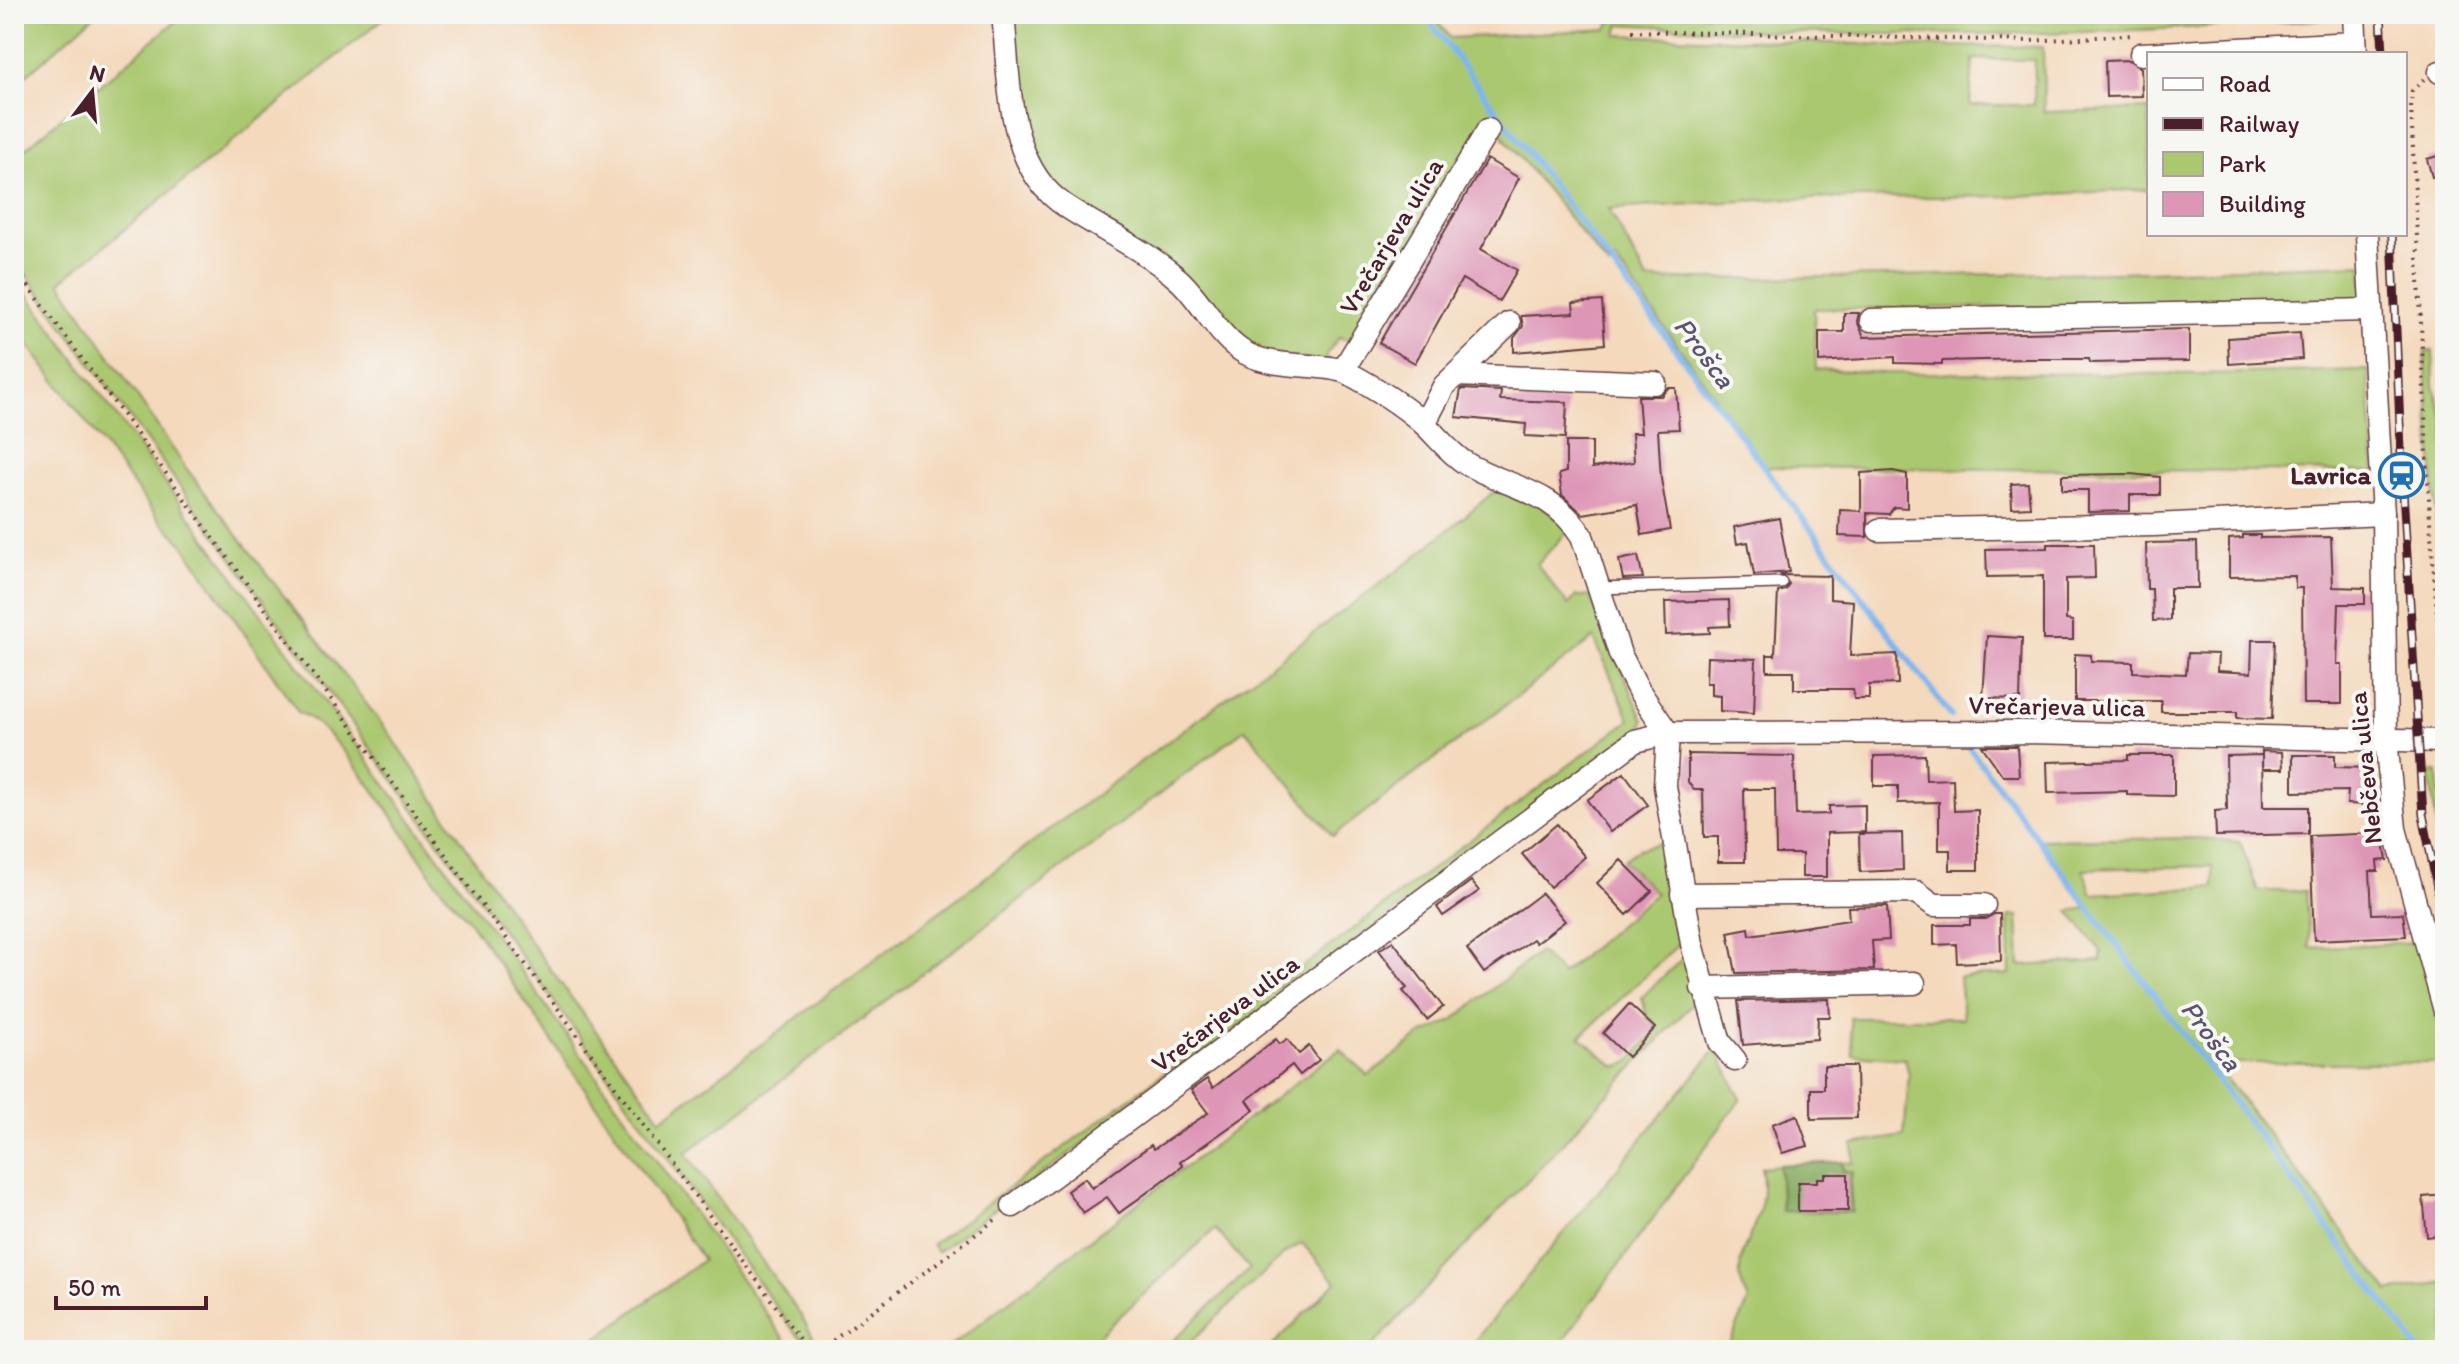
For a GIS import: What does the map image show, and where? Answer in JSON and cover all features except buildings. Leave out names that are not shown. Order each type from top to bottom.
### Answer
[{"type":"street","points":[[1003,14],[1016,126],[1022,151],[1045,190],[1177,278],[1198,298],[1224,335],[1246,354],[1294,367],[1343,370],[1384,393],[1466,463],[1523,486],[1564,514],[1582,536],[1596,588],[1620,654],[1639,691],[1668,733],[1665,786],[1682,894],[1702,988],[1720,1042],[1735,1060]]},
{"type":"street","points":[[2139,44],[2356,48],[2354,14]]},
{"type":"street","name":"Vrečarjeva ulica","points":[[1343,370],[1488,130]]},
{"type":"street","name":"Nebčeva ulica","points":[[2367,236],[2383,514],[2386,739],[2395,829],[2445,1011]]},
{"type":"street","points":[[1871,320],[2371,310]]},
{"type":"street","points":[[1424,424],[1438,395],[1509,323]]},
{"type":"street","points":[[1456,375],[1655,383]]},
{"type":"street","points":[[1879,530],[2154,525],[2383,514]]},
{"type":"street","name":"Vrečarjeva ulica","points":[[1013,1206],[1635,741],[1668,733],[2027,732],[2445,741]]},
{"type":"street","points":[[1682,894],[1916,892],[1934,905],[1984,905]]},
{"type":"street","points":[[1702,988],[1914,983]]},
{"type":"lane","points":[[1596,588],[1781,583]]},
{"type":"path","points":[[1632,31],[2139,44]]},
{"type":"path","points":[[2443,72],[2418,84],[2411,105],[2430,521],[2445,719]]},
{"type":"path","points":[[14,266],[808,1350]]},
{"type":"path","points":[[820,1350],[1013,1206]]},
{"type":"green space","points":[[14,14],[96,14],[14,86]]},
{"type":"green space","points":[[184,14],[389,14],[60,282],[183,464],[394,740],[534,947],[661,1119],[1413,559],[1501,486],[1532,498],[1570,529],[1537,564],[1568,605],[1577,596],[1590,596],[1644,721],[1639,730],[937,1252],[932,1244],[1108,1115],[1630,720],[1594,638],[1333,836],[1245,729],[686,1153],[801,1316],[817,1344],[810,1345],[795,1333],[14,258],[14,158]]},
{"type":"green space","points":[[1009,14],[1432,14],[1450,38],[1607,29],[1613,14],[2344,14],[2341,18],[2161,29],[1980,34],[1800,32],[1620,24],[1617,35],[1913,46],[2043,47],[2044,112],[2147,109],[2147,189],[2016,196],[1778,199],[1609,209],[1647,280],[2117,272],[2362,264],[2364,304],[1814,309],[1816,369],[1885,373],[2203,374],[2368,370],[2375,472],[1766,467],[1616,261],[1609,267],[1489,119],[1454,169],[1354,342],[1339,337],[1325,356],[1333,363],[1259,354],[1066,202],[1029,155]],"holes":[[[1973,59],[2035,60],[2034,105],[1970,105]]]},
{"type":"green space","points":[[14,276],[486,922],[792,1350],[581,1350],[703,1260],[468,919],[436,882],[370,785],[331,737],[299,713],[181,541],[162,523],[14,326]]},
{"type":"green space","points":[[2433,351],[2434,386],[2445,422],[2445,647],[2425,352]]},
{"type":"green space","points":[[2438,772],[2439,795],[2445,796],[2445,880],[2429,773]]},
{"type":"green space","points":[[2199,838],[2240,842],[2258,891],[2305,891],[2310,948],[2417,942],[2445,1036],[2445,1063],[2214,1063],[2389,1292],[2445,1282],[2445,1350],[2324,1350],[2317,1345],[2313,1350],[1727,1350],[1749,1300],[1740,1279],[1740,1263],[1762,1200],[1761,1167],[1779,1165],[1782,1211],[1850,1195],[1842,1162],[1853,1163],[1853,1144],[1904,1136],[1909,1075],[1905,1059],[1853,1055],[1850,1018],[1963,1018],[1959,977],[2010,974],[2009,916],[2018,916],[2020,966],[2101,961],[2101,951],[2069,911],[2088,908],[2036,840]],"holes":[[[2212,866],[2214,887],[2092,894],[2083,869]]]},
{"type":"green space","points":[[1665,842],[1681,942],[1580,1037],[1616,1067],[1630,1062],[1658,1028],[1647,1017],[1642,997],[1685,956],[1697,999],[1369,1350],[1268,1350],[1336,1282],[1302,1243],[1283,1255],[1182,1350],[1163,1350],[1250,1269],[1215,1229],[1083,1350],[945,1350],[1340,1049],[1368,1076],[1421,1035],[1452,1021],[1539,952],[1562,974],[1656,893],[1623,860],[1639,849]]},
{"type":"green space","points":[[1716,1049],[1741,1099],[1556,1350],[1467,1350]]},
{"type":"green space","points":[[1842,1162],[1843,1171],[1853,1172],[1850,1183],[1852,1212],[1782,1211],[1779,1165]]},
{"type":"waterway","name":"Prošca","points":[[1424,14],[1951,716]]},
{"type":"waterway","name":"Prošca","points":[[1969,747],[2419,1350]]},
{"type":"railway","points":[[2381,14],[2383,52]]},
{"type":"railway","points":[[2392,236],[2402,475],[2423,815],[2445,928]]},
{"type":"place","name":"Lavrica","points":[[2402,475]]}]
